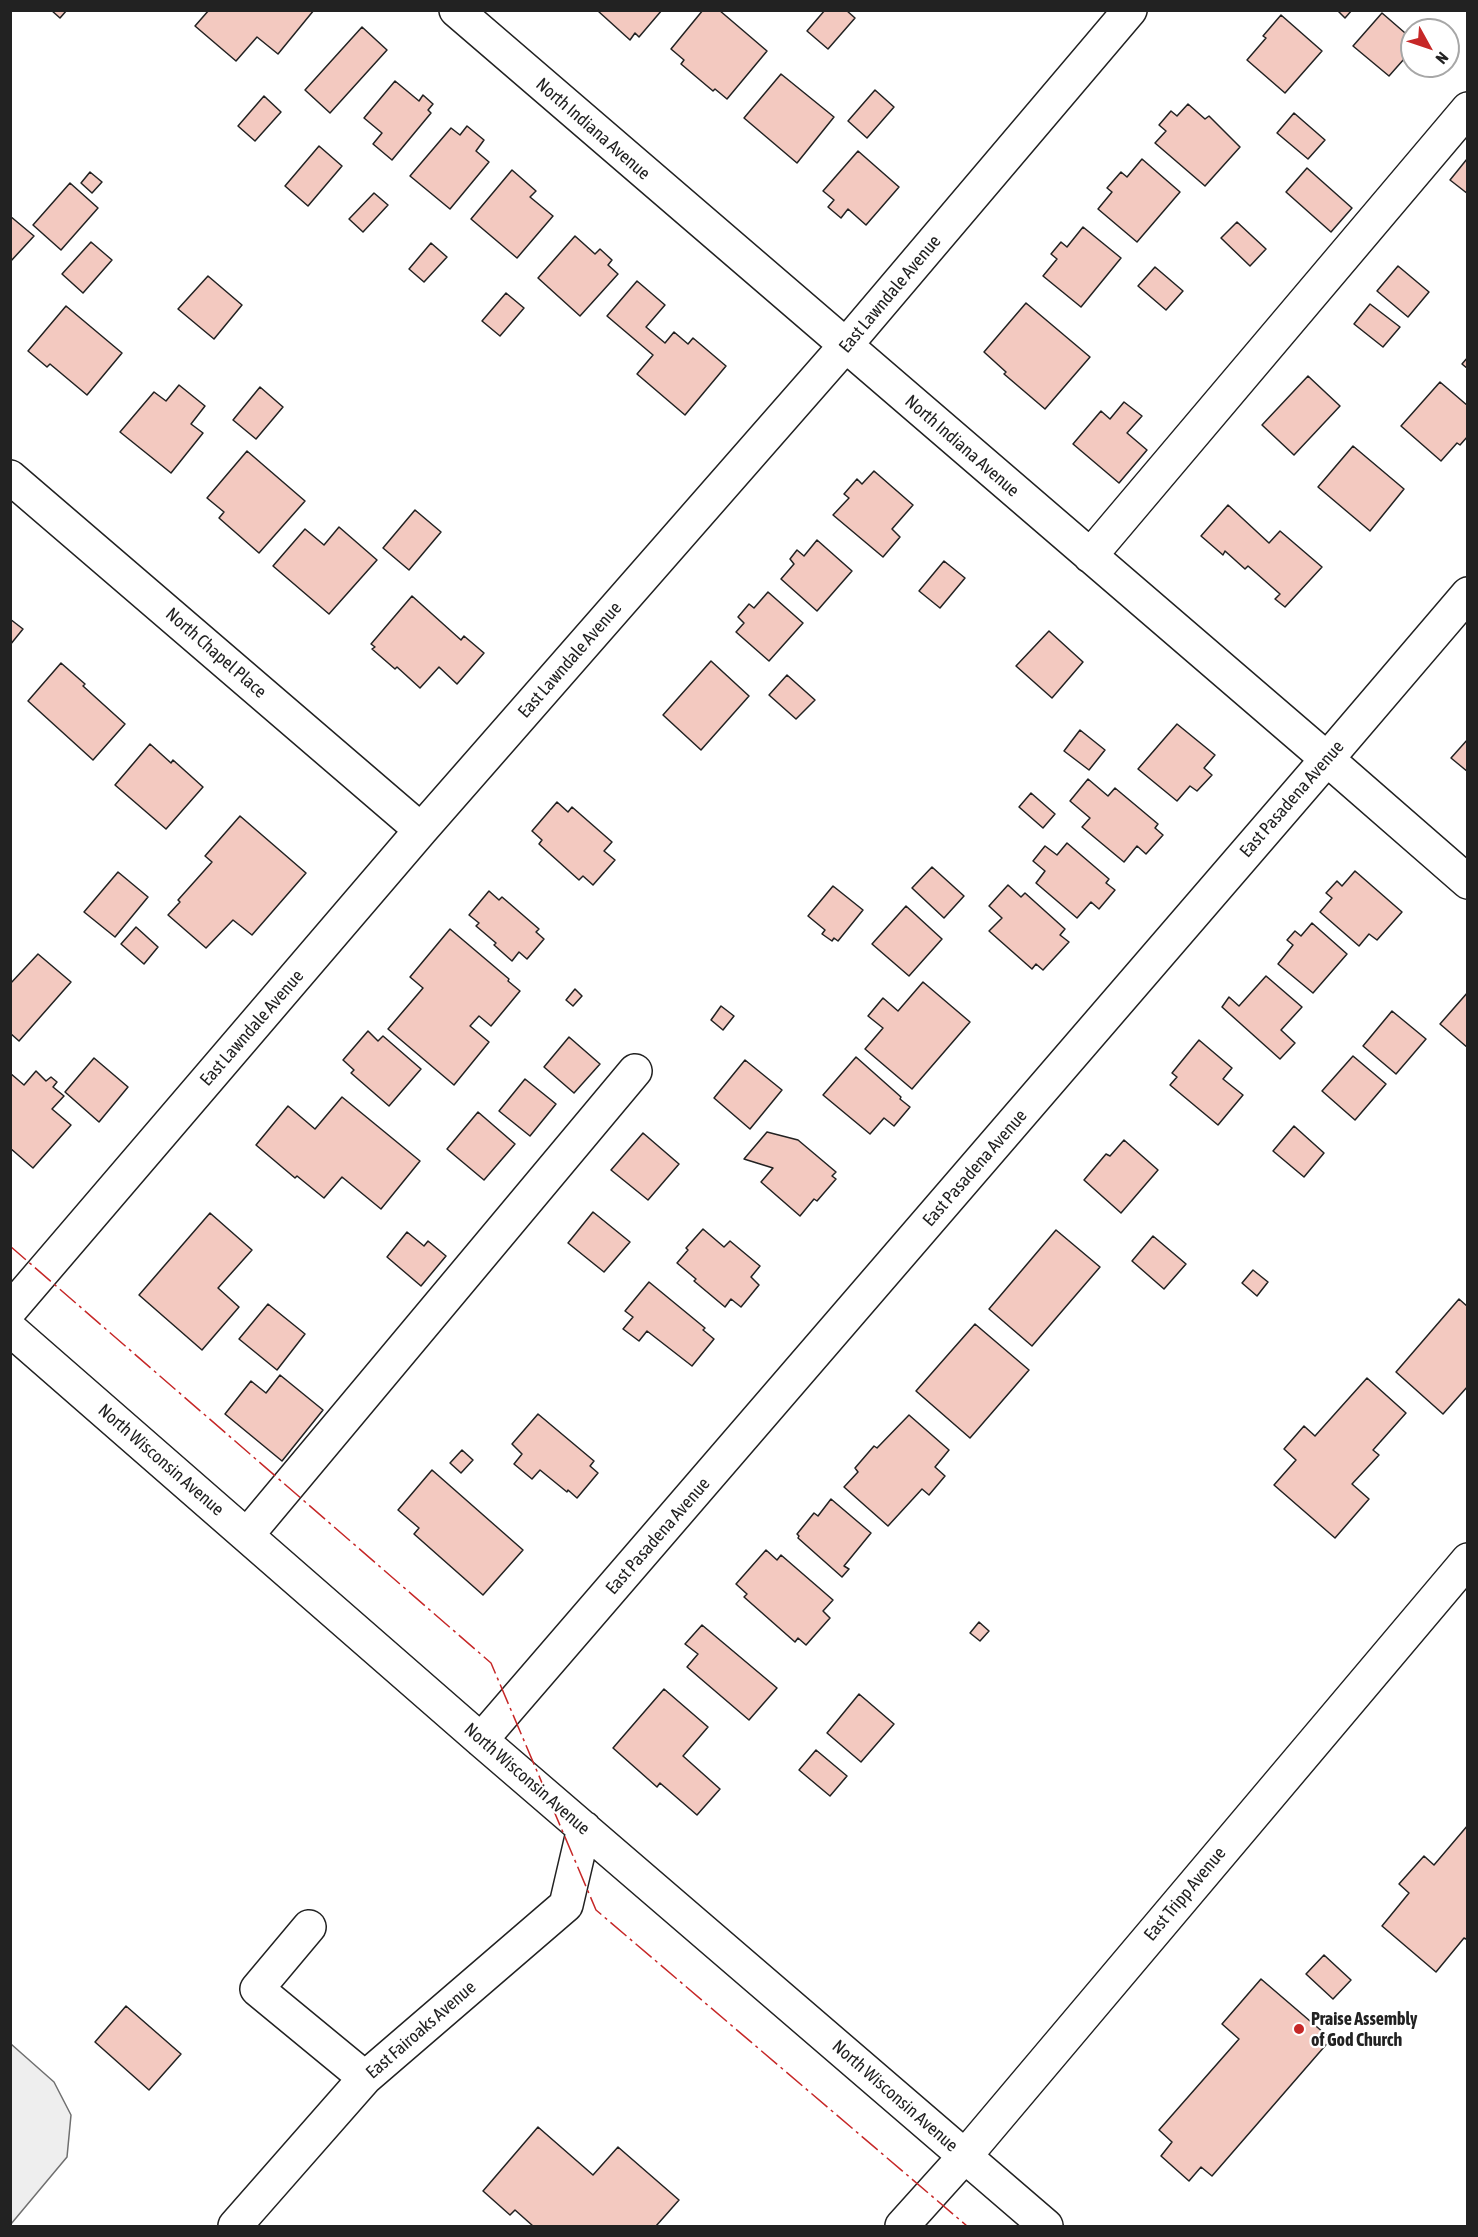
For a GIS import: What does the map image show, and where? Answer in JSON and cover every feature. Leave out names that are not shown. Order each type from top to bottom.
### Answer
[{"type":"street","name":"North Indiana Avenue","points":[[456,10],[1328,759],[1467,882]]},
{"type":"street","name":"East Lawndale Avenue","points":[[10,1310],[421,830],[845,346],[1130,10]]},
{"type":"street","points":[[1090,556],[1467,109]]},
{"type":"street","name":"North Chapel Place","points":[[10,477],[421,830]]},
{"type":"street","name":"East Pasadena Avenue","points":[[481,1740],[1328,759],[1467,594]]},
{"type":"street","points":[[246,1535],[635,1071]]},
{"type":"street","name":"North Wisconsin Avenue","points":[[10,1329],[481,1740],[1046,2226]]},
{"type":"street","name":"East Tripp Avenue","points":[[902,2226],[964,2156],[1467,1560]]},
{"type":"street","name":"East Fairoaks Avenue","points":[[236,2226],[365,2078],[566,1905],[584,1828]]},
{"type":"street","points":[[309,1927],[257,1989],[365,2078]]},
{"type":"shaded area","points":[[11,2044],[54,2082],[71,2115],[67,2157],[11,2224]]},
{"type":"building","points":[[51,10],[67,10],[60,18]]},
{"type":"building","points":[[209,10],[314,10],[278,54],[257,37],[236,61],[195,26]]},
{"type":"building","points":[[662,10],[639,37],[635,33],[630,40],[598,11]]},
{"type":"building","points":[[703,10],[719,10],[767,51],[727,99],[715,89],[713,91],[681,64],[684,60],[671,49]]},
{"type":"building","points":[[825,10],[846,10],[855,18],[828,49],[807,31]]},
{"type":"building","points":[[1337,10],[1352,10],[1345,18]]},
{"type":"building","points":[[1382,13],[1400,29],[1400,64],[1389,76],[1353,46]]},
{"type":"building","points":[[1281,15],[1322,51],[1285,93],[1247,60],[1266,38],[1263,36]]},
{"type":"building","points":[[362,27],[387,50],[330,113],[305,90]]},
{"type":"building","points":[[781,74],[834,117],[797,163],[744,118]]},
{"type":"building","points":[[395,81],[419,101],[423,95],[433,104],[428,110],[431,113],[392,160],[373,144],[382,133],[364,118]]},
{"type":"building","points":[[875,90],[894,107],[867,138],[848,121]]},
{"type":"building","points":[[264,96],[281,112],[255,141],[238,126]]},
{"type":"building","points":[[1188,104],[1205,119],[1209,116],[1240,147],[1205,186],[1155,143],[1166,131],[1159,125],[1171,111],[1177,116]]},
{"type":"building","points":[[1294,113],[1325,140],[1308,159],[1277,133]]},
{"type":"building","points":[[467,126],[484,140],[476,151],[489,162],[450,209],[410,176],[451,128],[460,135]]},
{"type":"building","points":[[319,146],[342,166],[308,206],[285,186]]},
{"type":"building","points":[[858,151],[899,187],[866,225],[848,209],[841,218],[828,207],[834,200],[823,191]]},
{"type":"building","points":[[1142,159],[1180,192],[1137,242],[1098,209],[1112,192],[1107,188],[1121,172],[1127,177]]},
{"type":"building","points":[[1468,159],[1468,194],[1450,180]]},
{"type":"building","points":[[1307,168],[1352,208],[1331,232],[1286,192]]},
{"type":"building","points":[[512,170],[536,191],[530,197],[553,216],[517,258],[471,219]]},
{"type":"building","points":[[90,172],[102,182],[92,193],[81,183]]},
{"type":"building","points":[[70,183],[98,208],[61,250],[33,225]]},
{"type":"building","points":[[374,193],[388,205],[363,232],[349,219]]},
{"type":"building","points":[[10,216],[34,236],[10,262]]},
{"type":"building","points":[[1237,222],[1266,249],[1250,266],[1221,238]]},
{"type":"building","points":[[1083,227],[1121,258],[1081,307],[1043,276],[1057,259],[1051,254],[1061,242],[1067,247]]},
{"type":"building","points":[[575,236],[595,254],[600,249],[612,260],[608,265],[618,274],[580,316],[538,278]]},
{"type":"building","points":[[91,242],[112,260],[83,293],[62,274]]},
{"type":"building","points":[[431,243],[447,257],[424,282],[409,269]]},
{"type":"building","points":[[1398,266],[1429,292],[1408,317],[1377,291]]},
{"type":"building","points":[[1155,267],[1183,291],[1166,310],[1138,286]]},
{"type":"building","points":[[208,276],[242,305],[214,339],[178,309]]},
{"type":"building","points":[[637,281],[665,305],[646,327],[665,343],[674,332],[688,344],[693,338],[726,366],[685,415],[637,374],[653,355],[607,316]]},
{"type":"building","points":[[506,293],[524,308],[500,336],[482,321]]},
{"type":"building","points":[[1026,303],[1090,357],[1045,409],[1004,374],[1006,372],[984,352]]},
{"type":"building","points":[[1370,304],[1400,327],[1383,347],[1354,324]]},
{"type":"building","points":[[66,306],[122,353],[87,395],[50,364],[47,367],[28,351]]},
{"type":"building","points":[[1468,357],[1468,369],[1462,364]]},
{"type":"building","points":[[1308,376],[1340,406],[1294,455],[1262,425]]},
{"type":"building","points":[[1440,382],[1468,406],[1468,436],[1460,445],[1457,443],[1441,461],[1401,426]]},
{"type":"building","points":[[179,385],[205,406],[191,424],[203,433],[171,473],[120,432],[154,392],[166,401]]},
{"type":"building","points":[[260,387],[283,407],[256,439],[233,420]]},
{"type":"building","points":[[1124,402],[1142,416],[1127,433],[1147,450],[1119,483],[1073,444],[1101,411],[1110,419]]},
{"type":"building","points":[[1353,446],[1404,489],[1370,531],[1318,487]]},
{"type":"building","points":[[247,451],[305,501],[259,553],[219,518],[224,512],[207,498]]},
{"type":"building","points":[[874,471],[913,505],[892,529],[900,537],[883,557],[833,515],[849,498],[844,494],[857,479],[862,484]]},
{"type":"building","points":[[1228,505],[1269,543],[1280,531],[1322,567],[1285,607],[1275,599],[1280,594],[1248,566],[1245,569],[1225,551],[1223,555],[1201,536]]},
{"type":"building","points":[[415,510],[441,532],[409,570],[383,548]]},
{"type":"building","points":[[339,527],[377,560],[329,614],[273,566],[305,529],[324,545]]},
{"type":"building","points":[[817,540],[852,571],[817,611],[781,579],[794,564],[790,559],[797,550],[804,556]]},
{"type":"building","points":[[944,561],[965,578],[940,608],[919,591]]},
{"type":"building","points":[[768,592],[803,623],[769,661],[736,632],[744,623],[738,617],[749,604],[754,608]]},
{"type":"building","points":[[412,596],[461,640],[464,636],[484,653],[457,684],[439,667],[420,688],[372,649],[375,647],[371,644]]},
{"type":"building","points":[[10,619],[23,629],[10,645]]},
{"type":"building","points":[[1049,631],[1083,662],[1052,698],[1016,666]]},
{"type":"building","points":[[711,661],[749,696],[701,750],[663,715]]},
{"type":"building","points":[[61,663],[125,724],[93,760],[28,701]]},
{"type":"building","points":[[787,675],[815,700],[796,719],[769,695]]},
{"type":"building","points":[[1177,724],[1215,755],[1204,768],[1212,775],[1197,791],[1190,786],[1177,801],[1138,769]]},
{"type":"building","points":[[1080,730],[1105,750],[1089,770],[1064,751]]},
{"type":"building","points":[[1468,739],[1468,772],[1451,758]]},
{"type":"building","points":[[150,744],[171,763],[173,760],[203,787],[166,829],[115,785]]},
{"type":"building","points":[[1088,779],[1108,796],[1115,788],[1158,824],[1155,828],[1163,835],[1146,854],[1137,846],[1124,862],[1082,827],[1090,818],[1070,801]]},
{"type":"building","points":[[1031,793],[1055,814],[1043,828],[1019,807]]},
{"type":"building","points":[[557,802],[568,812],[572,807],[612,842],[604,851],[615,860],[593,885],[583,876],[579,880],[539,844],[542,840],[532,831]]},
{"type":"building","points":[[240,816],[306,873],[252,935],[233,920],[206,948],[168,915],[180,902],[178,900],[212,862],[205,856]]},
{"type":"building","points":[[1067,843],[1109,879],[1106,883],[1115,890],[1099,909],[1091,902],[1077,918],[1036,883],[1045,871],[1033,861],[1045,846],[1057,855]]},
{"type":"building","points":[[932,867],[964,896],[944,918],[912,888]]},
{"type":"building","points":[[1355,871],[1402,912],[1377,940],[1369,934],[1359,946],[1320,912],[1332,898],[1326,893],[1337,881],[1342,886]]},
{"type":"building","points":[[118,872],[148,897],[115,937],[84,912]]},
{"type":"building","points":[[1008,885],[1021,897],[1025,893],[1065,929],[1060,935],[1069,942],[1043,970],[1036,964],[1032,969],[989,931],[1002,918],[989,906]]},
{"type":"building","points":[[833,886],[863,910],[838,941],[834,938],[832,941],[822,934],[825,930],[808,916]]},
{"type":"building","points":[[489,891],[499,900],[502,897],[539,929],[536,932],[544,939],[527,959],[519,952],[512,961],[476,926],[479,923],[469,915]]},
{"type":"building","points":[[906,906],[942,939],[909,976],[872,944]]},
{"type":"building","points":[[1312,923],[1347,954],[1313,993],[1278,964],[1293,945],[1287,940],[1295,931],[1301,936]]},
{"type":"building","points":[[136,927],[158,947],[144,964],[121,944]]},
{"type":"building","points":[[450,929],[520,991],[491,1026],[479,1016],[470,1026],[489,1042],[454,1085],[388,1029],[423,988],[410,977]]},
{"type":"building","points":[[38,954],[71,982],[19,1041],[10,1033],[10,984]]},
{"type":"building","points":[[1266,976],[1302,1007],[1281,1030],[1295,1043],[1280,1059],[1222,1007],[1229,997],[1239,1006]]},
{"type":"building","points":[[923,982],[970,1022],[912,1089],[865,1049],[883,1028],[868,1016],[883,998],[898,1011]]},
{"type":"building","points":[[575,989],[582,996],[573,1006],[566,1000]]},
{"type":"building","points":[[1468,992],[1468,1048],[1440,1024]]},
{"type":"building","points":[[721,1006],[734,1016],[723,1030],[711,1020]]},
{"type":"building","points":[[1392,1011],[1426,1039],[1396,1074],[1363,1046]]},
{"type":"building","points":[[368,1031],[378,1041],[383,1036],[421,1069],[389,1106],[351,1073],[354,1070],[343,1060]]},
{"type":"building","points":[[569,1037],[600,1064],[574,1093],[544,1067]]},
{"type":"building","points":[[1199,1040],[1232,1068],[1223,1079],[1243,1095],[1218,1125],[1170,1085],[1177,1077],[1172,1073]]},
{"type":"building","points":[[1353,1056],[1386,1084],[1355,1120],[1322,1091]]},
{"type":"building","points":[[856,1057],[910,1107],[894,1126],[884,1118],[870,1134],[823,1095]]},
{"type":"building","points":[[94,1058],[128,1087],[99,1122],[65,1092]]},
{"type":"building","points":[[745,1060],[782,1090],[750,1129],[714,1098]]},
{"type":"building","points":[[36,1071],[46,1081],[51,1077],[57,1082],[53,1087],[64,1096],[52,1109],[71,1125],[33,1168],[10,1148],[10,1073],[24,1085]]},
{"type":"building","points":[[525,1079],[556,1104],[530,1136],[499,1111]]},
{"type":"building","points":[[342,1097],[420,1161],[381,1209],[342,1177],[324,1198],[297,1176],[295,1178],[256,1145],[288,1106],[315,1129]]},
{"type":"building","points":[[478,1112],[515,1144],[484,1180],[447,1149]]},
{"type":"building","points":[[1294,1126],[1324,1153],[1304,1177],[1273,1151]]},
{"type":"building","points":[[767,1132],[798,1140],[836,1172],[832,1176],[836,1179],[817,1201],[814,1199],[800,1216],[761,1182],[773,1168],[744,1159]]},
{"type":"building","points":[[643,1133],[679,1164],[648,1200],[611,1170]]},
{"type":"building","points":[[1124,1140],[1158,1170],[1121,1213],[1084,1180],[1106,1154],[1110,1156]]},
{"type":"building","points":[[593,1212],[630,1242],[604,1272],[568,1243]]},
{"type":"building","points":[[210,1213],[252,1250],[218,1288],[239,1307],[202,1350],[139,1295]]},
{"type":"building","points":[[703,1229],[724,1247],[730,1241],[760,1266],[751,1277],[759,1285],[741,1307],[731,1299],[725,1307],[677,1263],[688,1250],[686,1248]]},
{"type":"building","points":[[1056,1230],[1100,1267],[1032,1346],[989,1309]]},
{"type":"building","points":[[407,1232],[424,1246],[428,1241],[446,1256],[421,1286],[387,1257]]},
{"type":"building","points":[[1153,1236],[1186,1264],[1164,1289],[1132,1261]]},
{"type":"building","points":[[1253,1270],[1268,1282],[1257,1296],[1242,1283]]},
{"type":"building","points":[[649,1282],[705,1328],[703,1330],[714,1339],[692,1366],[647,1331],[639,1341],[623,1329],[633,1317],[625,1311]]},
{"type":"building","points":[[1459,1299],[1468,1307],[1468,1386],[1443,1414],[1396,1372]]},
{"type":"building","points":[[268,1304],[305,1334],[277,1370],[239,1339]]},
{"type":"building","points":[[975,1324],[1029,1370],[970,1438],[916,1391]]},
{"type":"building","points":[[280,1375],[323,1410],[282,1461],[225,1414],[251,1381],[266,1393]]},
{"type":"building","points":[[1367,1378],[1406,1413],[1373,1450],[1379,1455],[1352,1484],[1369,1499],[1335,1538],[1274,1485],[1296,1460],[1284,1449],[1304,1426],[1315,1436]]},
{"type":"building","points":[[538,1414],[594,1461],[590,1466],[598,1473],[577,1498],[540,1470],[532,1479],[514,1464],[522,1454],[512,1444]]},
{"type":"building","points":[[909,1415],[949,1450],[935,1467],[945,1476],[929,1495],[922,1489],[888,1526],[844,1487],[858,1472],[855,1468],[874,1446],[877,1448]]},
{"type":"building","points":[[462,1450],[473,1460],[461,1473],[450,1463]]},
{"type":"building","points":[[432,1470],[523,1550],[483,1595],[414,1534],[419,1528],[398,1510]]},
{"type":"building","points":[[831,1499],[871,1533],[844,1566],[849,1569],[842,1577],[798,1538],[797,1534],[814,1513],[818,1516]]},
{"type":"building","points":[[766,1550],[777,1560],[781,1555],[833,1600],[823,1611],[830,1618],[806,1645],[798,1638],[795,1642],[744,1597],[747,1594],[736,1584]]},
{"type":"building","points":[[979,1622],[989,1631],[980,1641],[970,1633]]},
{"type":"building","points":[[702,1625],[777,1688],[749,1720],[687,1667],[698,1654],[685,1644]]},
{"type":"building","points":[[664,1689],[708,1727],[683,1756],[720,1789],[697,1815],[660,1783],[657,1787],[613,1748]]},
{"type":"building","points":[[859,1694],[894,1724],[861,1762],[827,1733]]},
{"type":"building","points":[[816,1750],[847,1776],[830,1796],[799,1770]]},
{"type":"building","points":[[1468,1825],[1468,1940],[1464,1938],[1436,1972],[1382,1926],[1409,1893],[1399,1884],[1424,1856],[1434,1865]]},
{"type":"building","points":[[1324,1955],[1351,1980],[1333,1999],[1306,1974]]},
{"type":"building","points":[[1261,1979],[1331,2039],[1212,2176],[1201,2167],[1189,2181],[1161,2156],[1172,2142],[1159,2130],[1239,2039],[1222,2024]]},
{"type":"building","points":[[126,2006],[181,2054],[149,2090],[95,2042]]},
{"type":"building","points":[[538,2127],[593,2175],[618,2147],[679,2200],[656,2226],[533,2226],[515,2210],[510,2215],[483,2191]]},
{"type":"power","points":[[10,1246],[491,1663],[596,1910],[967,2226]]},
{"type":"place","name":"Praise Assembly of God Church","points":[[1299,2029]]}]
